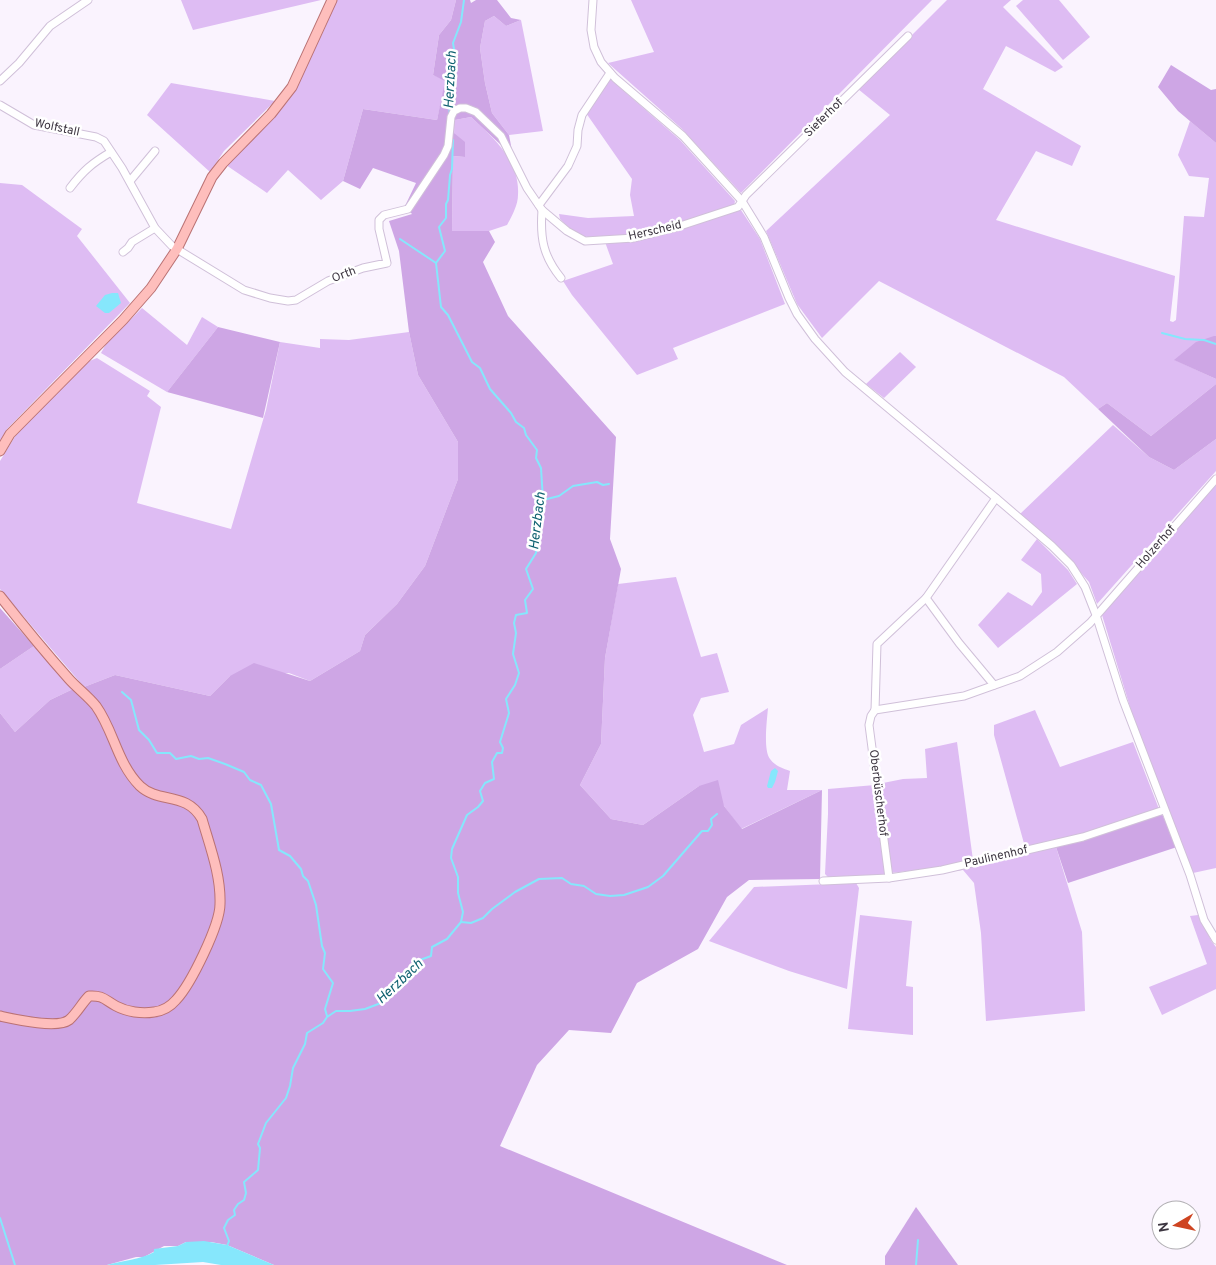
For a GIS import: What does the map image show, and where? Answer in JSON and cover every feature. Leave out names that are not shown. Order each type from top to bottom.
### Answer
[{"type":"main road","points":[[0,451],[10,434],[136,307],[165,269],[177,249],[212,177],[223,163],[271,114],[292,87],[332,0]]},
{"type":"main road","points":[[0,596],[43,649],[102,714],[124,765],[141,787],[152,794],[183,802],[197,811],[202,819],[217,870],[220,907],[214,930],[185,990],[166,1009],[153,1012],[127,1010],[99,995],[89,996],[69,1020],[64,1023],[37,1022],[0,1016]]},
{"type":"street","points":[[0,81],[50,26],[88,0]]},
{"type":"street","points":[[594,0],[591,21],[592,38],[598,57],[610,73],[683,136],[742,202],[764,237],[779,276],[797,314],[815,339],[845,372],[996,498],[1071,565],[1085,587],[1096,615],[1123,700],[1190,875],[1204,920],[1216,940]]},
{"type":"street","name":"Sieferhof","points":[[742,202],[753,188],[908,36]]},
{"type":"street","points":[[562,278],[548,260],[540,228],[540,208],[568,166],[577,146],[578,130],[582,115],[610,73]]},
{"type":"street","name":"Wolfstall","points":[[0,106],[34,125],[96,137],[104,141],[130,181],[155,228],[177,249]]},
{"type":"street","name":"Herscheid","points":[[444,155],[448,146],[454,111],[466,108],[476,112],[501,136],[527,188],[540,208],[567,231],[585,241],[634,238],[674,228],[738,207],[742,202]]},
{"type":"street","points":[[130,181],[155,151]]},
{"type":"street","points":[[70,188],[92,163],[111,152]]},
{"type":"street","name":"Orth","points":[[177,249],[244,290],[270,298],[288,301],[296,300],[328,281],[363,268],[387,263],[379,229],[379,220],[384,215],[408,209],[444,155]]},
{"type":"street","points":[[123,252],[132,242],[155,228]]},
{"type":"street","name":"Holzerhof","points":[[1096,615],[1216,479]]},
{"type":"street","name":"Oberbüscherhof","points":[[889,878],[869,725],[875,710],[876,644],[926,598],[996,498]]},
{"type":"street","points":[[926,598],[994,686]]},
{"type":"street","points":[[875,710],[964,696],[1020,676],[1057,652],[1090,623],[1096,615]]},
{"type":"street","name":"Paulinenhof","points":[[822,881],[889,878],[942,870],[1083,837],[1164,810]]},
{"type":"shaded area","points":[[181,0],[321,0],[193,30]]},
{"type":"shaded area","points":[[335,0],[456,0],[451,20],[439,35],[433,75],[446,80],[437,120],[363,109],[343,181],[321,200],[288,170],[267,193],[226,165],[288,101],[325,28]]},
{"type":"shaded area","points":[[456,0],[470,0],[471,3],[476,0],[497,0],[511,18],[521,20],[506,26],[494,16],[485,21],[480,48],[492,113],[509,135],[516,172],[501,145],[471,117],[455,120],[454,133],[465,142],[465,157],[453,156],[452,231],[489,231],[495,242],[483,262],[508,316],[616,437],[610,539],[621,569],[605,658],[601,744],[580,785],[611,819],[643,825],[699,786],[718,780],[724,806],[742,829],[822,790],[820,879],[749,880],[727,897],[698,949],[637,983],[611,1033],[569,1030],[537,1065],[500,1146],[787,1265],[274,1265],[227,1245],[211,1242],[186,1242],[178,1246],[164,1246],[144,1257],[136,1257],[107,1265],[0,1265],[0,713],[15,732],[50,700],[73,689],[84,687],[115,675],[210,696],[230,676],[254,663],[310,681],[360,651],[365,635],[397,604],[425,566],[458,479],[458,442],[418,375],[409,332],[399,251],[389,221],[412,214],[405,206],[416,183],[373,168],[360,189],[343,181],[363,109],[437,120],[445,81],[433,75],[439,35],[451,20]]},
{"type":"shaded area","points":[[631,0],[932,0],[741,193],[681,128],[608,63],[654,52]]},
{"type":"shaded area","points":[[947,0],[1011,0],[1003,7],[1063,67],[1055,72],[1006,46],[983,89],[1081,146],[1072,166],[1036,151],[996,220],[1175,276],[1170,321],[1173,322],[1176,320],[1184,216],[1204,217],[1209,178],[1189,176],[1178,155],[1190,121],[1216,143],[1216,336],[1175,360],[1216,379],[1216,384],[1151,436],[1107,403],[1098,409],[1064,377],[879,281],[822,338],[797,304],[766,231],[890,115],[858,89]]},
{"type":"shaded area","points":[[1023,0],[1059,0],[1090,37],[1063,60],[1016,6]]},
{"type":"shaded area","points":[[494,16],[506,26],[521,20],[543,131],[509,135],[492,113],[480,48],[485,21]]},
{"type":"shaded area","points":[[1171,65],[1211,90],[1216,89],[1216,143],[1178,111],[1158,87]]},
{"type":"shaded area","points":[[610,79],[680,140],[735,201],[734,206],[636,235],[588,237],[577,235],[560,219],[559,214],[588,218],[634,216],[630,195],[632,179],[586,113]]},
{"type":"shaded area","points":[[171,83],[275,101],[224,151],[210,172],[147,115]]},
{"type":"shaded area","points":[[471,117],[497,142],[510,161],[515,171],[518,199],[507,225],[489,231],[452,231],[453,156],[465,157],[454,133],[455,120]]},
{"type":"shaded area","points":[[0,183],[22,185],[82,229],[77,236],[130,303],[7,429],[0,441]]},
{"type":"shaded area","points":[[741,210],[760,239],[785,304],[673,348],[678,359],[637,375],[572,295],[563,281],[613,264],[605,242],[636,241]]},
{"type":"shaded area","points":[[142,308],[187,345],[202,317],[218,327],[167,392],[101,353],[106,344]]},
{"type":"shaded area","points":[[218,327],[280,342],[263,418],[167,392]]},
{"type":"shaded area","points":[[409,332],[418,375],[458,442],[458,479],[425,566],[397,604],[365,635],[360,651],[310,681],[289,673],[230,676],[210,696],[115,675],[84,687],[0,589],[0,461],[16,435],[87,362],[97,358],[150,391],[147,396],[161,407],[137,503],[231,529],[266,410],[280,342],[320,348],[320,339],[349,340]]},
{"type":"shaded area","points":[[1216,336],[1216,379],[1174,360],[1196,342]]},
{"type":"shaded area","points":[[900,352],[916,367],[884,398],[866,384]]},
{"type":"shaded area","points":[[1216,384],[1216,439],[1174,470],[1149,457],[1098,409],[1107,403],[1151,436]]},
{"type":"shaded area","points":[[1113,425],[1149,457],[1174,470],[1216,439],[1216,471],[1097,604],[1089,582],[1074,565],[1020,514]]},
{"type":"shaded area","points":[[1216,483],[1216,868],[1193,873],[1137,730],[1102,615]]},
{"type":"shaded area","points":[[1037,539],[1068,570],[1077,584],[998,648],[978,625],[1008,592],[1032,606],[1042,592],[1041,574],[1021,560]]},
{"type":"shaded area","points":[[676,577],[701,657],[717,653],[729,692],[701,698],[693,715],[704,752],[734,744],[741,725],[768,708],[766,735],[768,755],[774,763],[790,771],[787,790],[822,790],[741,829],[724,806],[699,786],[643,825],[611,819],[580,785],[601,744],[605,658],[618,584]]},
{"type":"shaded area","points":[[0,608],[34,646],[0,669]]},
{"type":"shaded area","points":[[34,646],[73,689],[50,700],[15,732],[0,713],[0,669]]},
{"type":"shaded area","points":[[1035,710],[1060,767],[1133,742],[1159,809],[1081,835],[1025,847],[994,735],[994,725]]},
{"type":"shaded area","points":[[957,742],[973,860],[935,868],[891,873],[878,784],[903,779],[927,778],[925,749]]},
{"type":"shaded area","points":[[875,785],[888,877],[830,879],[825,874],[828,789]]},
{"type":"shaded area","points":[[1162,814],[1177,847],[1068,883],[1056,847]]},
{"type":"shaded area","points":[[1056,847],[1082,932],[1085,1011],[986,1021],[981,933],[974,883],[963,870],[926,875]]},
{"type":"shaded area","points":[[856,883],[859,888],[847,989],[789,971],[709,941],[754,887]]},
{"type":"shaded area","points":[[860,915],[912,921],[906,986],[913,987],[913,1035],[848,1029]]},
{"type":"shaded area","points":[[1198,915],[1216,947],[1216,989],[1162,1015],[1149,987],[1207,964],[1190,916]]},
{"type":"shaded area","points":[[916,1207],[958,1265],[885,1265],[885,1256]]},
{"type":"water","points":[[118,293],[121,303],[109,313],[105,313],[96,306],[105,295]]},
{"type":"water","points":[[775,768],[778,771],[775,782],[772,788],[768,788],[771,771]]},
{"type":"water","points":[[204,1241],[227,1245],[274,1265],[221,1265],[203,1262],[107,1265],[144,1256],[154,1252],[154,1249],[178,1246],[186,1242]]},
{"type":"waterway","name":"Herzbach","points":[[449,115],[454,75],[453,59],[455,55],[453,43],[461,22],[464,0]]},
{"type":"waterway","name":"Herzbach","points":[[227,1246],[229,1241],[224,1228],[228,1220],[235,1215],[234,1210],[238,1204],[244,1200],[246,1193],[244,1182],[258,1170],[260,1148],[258,1144],[266,1123],[286,1098],[293,1068],[305,1044],[307,1033],[323,1023],[327,1017],[336,1011],[365,1009],[381,1003],[395,991],[399,983],[420,967],[420,960],[431,956],[432,947],[447,939],[461,922],[463,912],[458,893],[458,877],[451,858],[452,849],[467,815],[483,801],[480,791],[485,783],[494,779],[492,762],[497,753],[502,753],[503,748],[500,742],[509,713],[506,699],[515,685],[519,673],[513,654],[516,633],[514,623],[516,615],[527,613],[525,600],[533,589],[526,569],[536,553],[543,500],[541,468],[536,458],[537,450],[526,435],[524,428],[516,422],[511,413],[490,389],[480,368],[472,362],[448,315],[441,307],[436,263],[445,251],[439,227],[446,218],[446,204],[452,169],[453,140]]},
{"type":"waterway","points":[[400,239],[436,263]]},
{"type":"waterway","points":[[1162,333],[1185,339],[1204,340],[1216,344]]},
{"type":"waterway","points":[[543,500],[559,496],[573,486],[597,482],[603,485],[609,484]]},
{"type":"waterway","points":[[122,692],[131,700],[139,730],[149,740],[157,753],[170,753],[176,759],[191,756],[199,759],[208,758],[244,772],[250,780],[261,785],[271,804],[279,850],[290,856],[301,869],[303,876],[308,881],[316,905],[322,946],[325,953],[323,969],[333,983],[325,1009],[327,1016]]},
{"type":"waterway","points":[[461,922],[471,923],[483,918],[515,892],[539,879],[562,878],[571,884],[584,886],[596,894],[610,896],[624,895],[648,887],[663,876],[702,831],[708,831],[712,825],[711,819],[717,814]]},
{"type":"waterway","points":[[0,1218],[15,1265]]},
{"type":"waterway","points":[[916,1265],[918,1240]]}]
